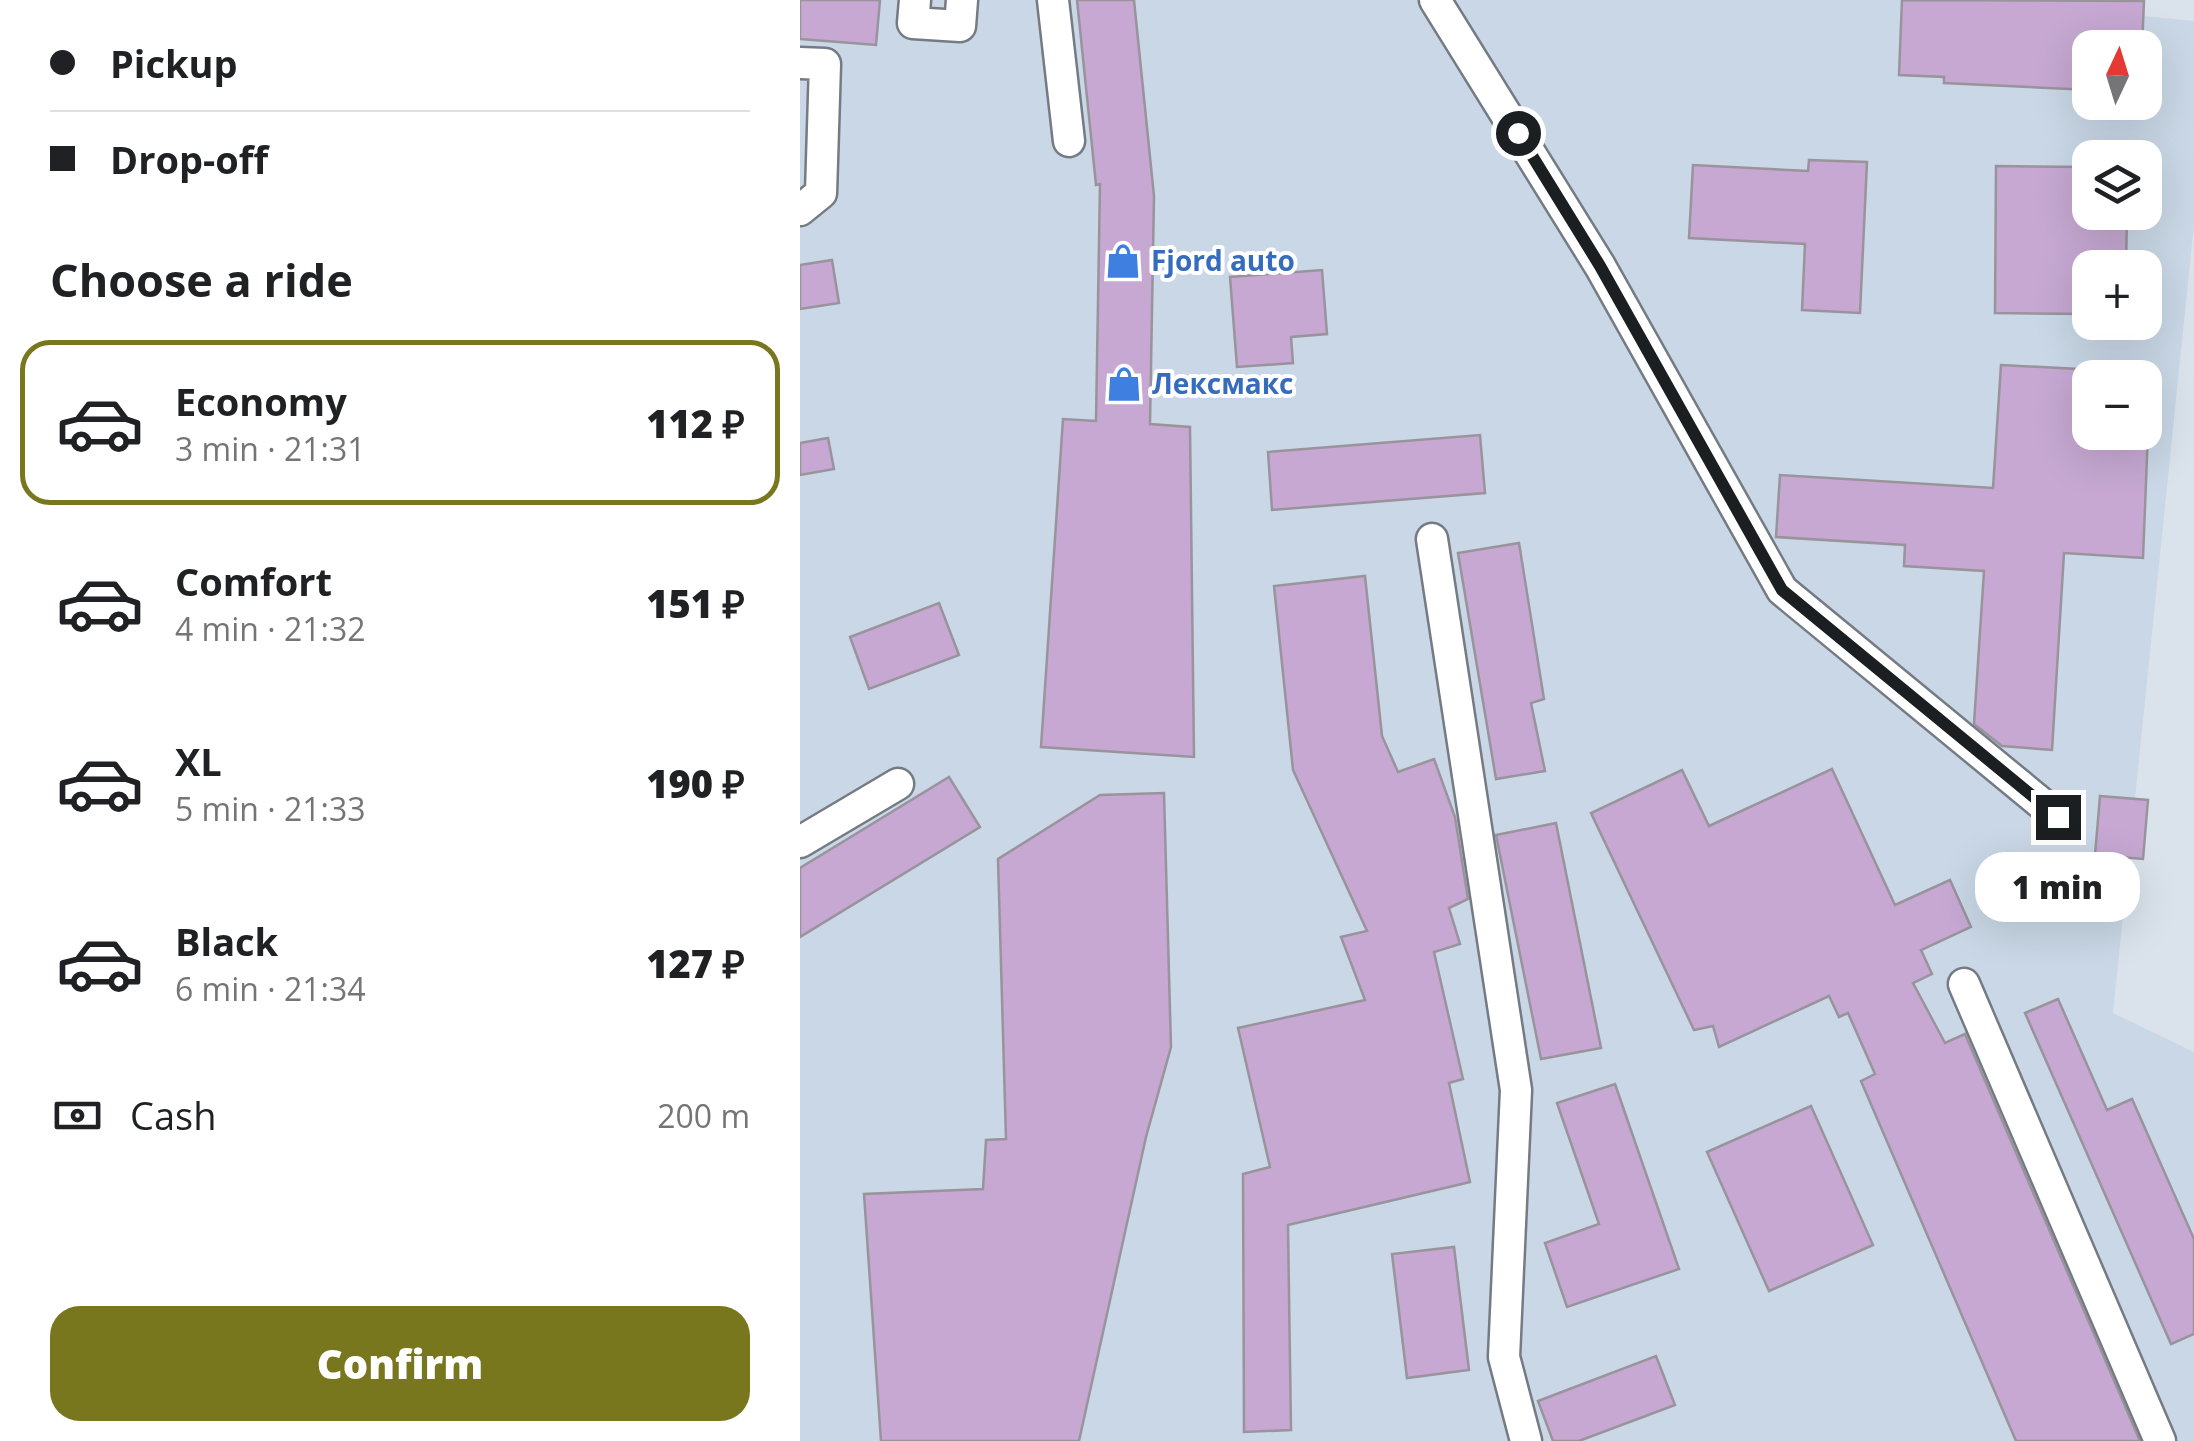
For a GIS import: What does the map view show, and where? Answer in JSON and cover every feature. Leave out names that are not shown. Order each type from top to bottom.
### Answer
[{"type":"lane","points":[[914,0],[913,23],[960,26],[962,0]]},
{"type":"lane","points":[[1053,0],[1069,141]]},
{"type":"lane","points":[[1436,0],[1600,266],[1782,590],[2058,817]]},
{"type":"lane","points":[[800,62],[825,64],[821,193],[800,210]]},
{"type":"lane","points":[[1432,539],[1516,1090],[1504,1357],[1526,1441]]},
{"type":"lane","points":[[800,842],[898,784]]},
{"type":"lane","points":[[1964,984],[2160,1441]]},
{"type":"shaded area","points":[[800,0],[1976,0],[2194,21],[2194,224],[2113,1013],[2194,1052],[2194,1441],[800,1441]]},
{"type":"building","points":[[800,0],[880,0],[876,45],[800,39]]},
{"type":"building","points":[[1077,0],[1134,0],[1154,196],[1150,424],[1190,427],[1194,757],[1041,747],[1063,419],[1096,421],[1100,184],[1096,185]]},
{"type":"building","points":[[1902,0],[2144,1],[2143,30],[2072,30],[2072,89],[1944,83],[1944,77],[1899,75]]},
{"type":"building","points":[[1809,160],[1867,162],[1860,313],[1802,310],[1805,244],[1689,238],[1693,165],[1808,171]]},
{"type":"building","points":[[1996,166],[2072,167],[2072,230],[2127,230],[2126,250],[2072,250],[2072,314],[1995,313]]},
{"type":"building","points":[[832,260],[839,303],[800,309],[800,265]]},
{"type":"building","points":[[1322,270],[1327,334],[1291,337],[1293,363],[1237,367],[1230,277]]},
{"type":"building","points":[[2001,365],[2072,369],[2072,450],[2147,450],[2143,558],[2064,553],[2052,750],[2002,746],[1974,724],[1984,571],[1904,566],[1905,545],[1776,537],[1780,475],[1993,488]]},
{"type":"building","points":[[1480,435],[1485,493],[1272,510],[1268,452]]},
{"type":"building","points":[[828,438],[834,469],[800,475],[800,443]]},
{"type":"building","points":[[1519,543],[1544,699],[1531,703],[1545,771],[1496,779],[1458,553]]},
{"type":"building","points":[[1365,576],[1382,736],[1398,772],[1434,759],[1455,817],[1468,899],[1449,908],[1460,944],[1434,952],[1463,1079],[1449,1083],[1470,1182],[1288,1225],[1291,1430],[1244,1432],[1243,1174],[1270,1167],[1238,1028],[1365,1000],[1341,937],[1367,931],[1293,770],[1274,586]]},
{"type":"building","points":[[939,603],[959,655],[869,689],[850,637]]},
{"type":"building","points":[[1832,769],[1895,905],[1950,880],[1971,927],[1921,950],[1932,974],[1913,983],[1945,1043],[1965,1034],[2140,1441],[2016,1441],[1861,1081],[1875,1074],[1848,1013],[1839,1017],[1829,996],[1719,1047],[1713,1026],[1694,1030],[1591,813],[1682,770],[1709,826]]},
{"type":"building","points":[[949,777],[980,827],[800,937],[800,868]]},
{"type":"building","points":[[1164,793],[1171,1047],[1146,1137],[1079,1441],[881,1441],[864,1194],[983,1189],[986,1140],[1006,1139],[998,859],[1100,795]]},
{"type":"building","points":[[2100,796],[2148,800],[2143,859],[2095,855]]},
{"type":"building","points":[[1556,823],[1601,1048],[1541,1059],[1496,835]]},
{"type":"building","points":[[2058,999],[2107,1110],[2132,1099],[2194,1239],[2194,1334],[2171,1344],[2025,1013]]},
{"type":"building","points":[[1615,1084],[1679,1269],[1567,1307],[1545,1243],[1599,1224],[1557,1103]]},
{"type":"building","points":[[1811,1106],[1873,1245],[1769,1291],[1707,1152]]},
{"type":"building","points":[[1454,1247],[1469,1370],[1407,1378],[1392,1254]]},
{"type":"building","points":[[1656,1356],[1675,1405],[1579,1441],[1553,1441],[1538,1401]]},
{"type":"place","name":"Fjord auto","points":[[1123,261]]},
{"type":"place","name":"Лексмакс","points":[[1124,384]]},
{"type":"route","points":[[1518,133],[1600,266],[1782,590],[2058,817]]}]
